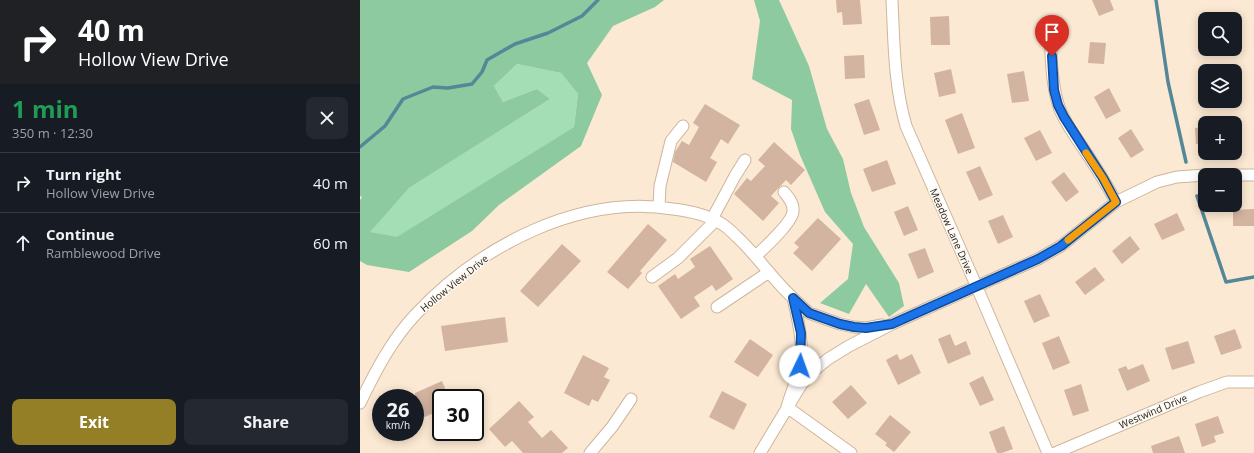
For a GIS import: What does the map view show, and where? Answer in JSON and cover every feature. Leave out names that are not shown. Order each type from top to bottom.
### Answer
[{"type":"street","name":"Meadow Lane Drive","points":[[892,0],[896,79],[900,105],[906,126],[1048,453]]},
{"type":"street","points":[[1050,28],[1053,77],[1058,105],[1116,202]]},
{"type":"street","points":[[659,207],[660,186],[671,141],[683,126]]},
{"type":"street","points":[[652,277],[678,258],[713,220],[735,176],[745,160]]},
{"type":"street","points":[[1242,175],[1254,175]]},
{"type":"street","points":[[760,453],[801,385],[812,372],[828,359],[849,346],[892,324],[976,285],[1038,259],[1061,246],[1116,202],[1157,182],[1177,177],[1198,176]]},
{"type":"street","points":[[756,256],[790,220],[793,211],[791,201],[784,192]]},
{"type":"street","name":"Hollow View Drive","points":[[360,403],[388,350],[416,314],[450,283],[486,255],[529,232],[568,218],[615,207],[659,207],[691,212],[723,224],[756,256],[778,285],[809,313],[847,325],[866,328],[892,324]]},
{"type":"street","points":[[717,307],[769,272]]},
{"type":"street","points":[[787,407],[800,366],[801,349],[801,333],[793,298]]},
{"type":"street","name":"Westwind Drive","points":[[1056,453],[1227,382],[1254,382]]},
{"type":"street","points":[[590,453],[612,427],[631,399]]},
{"type":"street","points":[[787,407],[851,453]]},
{"type":"green space","points":[[360,0],[664,0],[655,7],[613,26],[587,63],[602,95],[581,146],[499,205],[472,231],[409,272],[367,265],[360,261],[360,200],[362,197],[360,196]],"holes":[[[517,64],[561,73],[578,94],[574,127],[397,237],[370,232],[409,188],[550,99],[537,89],[503,102],[494,86]]]},
{"type":"green space","points":[[754,0],[779,0],[809,66],[827,129],[843,159],[851,193],[864,227],[899,283],[904,306],[889,317],[866,284],[849,314],[820,303],[848,279],[853,244],[825,212],[800,155],[791,129],[792,100],[752,79],[760,21]]},
{"type":"green space","points":[[517,64],[561,73],[578,94],[574,127],[397,238],[369,232],[409,188],[550,99],[537,89],[503,102],[494,86]]},
{"type":"building","points":[[836,0],[860,0],[862,24],[843,25],[842,12],[837,13]]},
{"type":"building","points":[[1092,0],[1110,0],[1114,10],[1099,16]]},
{"type":"building","points":[[949,16],[950,45],[931,45],[930,17]]},
{"type":"building","points":[[1090,42],[1106,43],[1104,64],[1088,63]]},
{"type":"building","points":[[864,55],[865,78],[845,79],[844,56]]},
{"type":"building","points":[[951,69],[956,93],[939,97],[934,73]]},
{"type":"building","points":[[1024,71],[1029,101],[1012,103],[1007,74]]},
{"type":"building","points":[[1109,88],[1121,111],[1106,119],[1094,97]]},
{"type":"building","points":[[869,99],[880,130],[864,135],[854,104]]},
{"type":"building","points":[[705,104],[740,125],[728,144],[721,139],[710,158],[717,162],[706,182],[673,162],[675,152],[682,141],[689,145],[699,127],[693,123]]},
{"type":"building","points":[[962,113],[975,148],[958,154],[945,120]]},
{"type":"building","points":[[1195,128],[1198,128],[1198,144],[1196,144]]},
{"type":"building","points":[[1131,129],[1144,150],[1131,158],[1118,138]]},
{"type":"building","points":[[1040,130],[1052,153],[1036,161],[1024,138]]},
{"type":"building","points":[[774,142],[805,170],[791,185],[786,180],[771,196],[779,203],[763,221],[734,194],[747,178],[751,181],[765,166],[758,160]]},
{"type":"building","points":[[887,160],[896,184],[872,192],[863,169]]},
{"type":"building","points":[[980,166],[993,195],[979,201],[966,172]]},
{"type":"building","points":[[1064,172],[1079,192],[1066,202],[1051,182]]},
{"type":"building","points":[[908,206],[918,230],[904,236],[894,212]]},
{"type":"building","points":[[1254,209],[1254,226],[1233,226],[1233,212],[1242,212],[1242,210]]},
{"type":"building","points":[[1177,213],[1185,230],[1162,240],[1154,224]]},
{"type":"building","points":[[1003,215],[1013,237],[998,244],[988,221]]},
{"type":"building","points":[[818,218],[841,239],[812,271],[793,253],[799,247],[794,243]]},
{"type":"building","points":[[648,224],[667,240],[640,271],[642,273],[628,289],[607,272]]},
{"type":"building","points":[[1130,236],[1140,249],[1122,264],[1112,251]]},
{"type":"building","points":[[562,244],[581,261],[538,307],[520,291]]},
{"type":"building","points":[[710,246],[733,279],[716,291],[712,285],[694,297],[700,306],[681,319],[658,286],[675,274],[678,279],[695,267],[690,259]]},
{"type":"building","points":[[925,248],[934,272],[918,279],[908,254]]},
{"type":"building","points":[[1095,267],[1105,280],[1085,295],[1075,282]]},
{"type":"building","points":[[1040,294],[1050,316],[1034,323],[1024,301]]},
{"type":"building","points":[[505,317],[508,342],[445,351],[441,326]]},
{"type":"building","points":[[1235,329],[1242,348],[1221,355],[1214,336]]},
{"type":"building","points":[[950,334],[955,346],[966,341],[971,354],[948,364],[938,339]]},
{"type":"building","points":[[1059,336],[1070,363],[1053,370],[1042,343]]},
{"type":"building","points":[[750,339],[773,355],[758,377],[734,362]]},
{"type":"building","points":[[1188,341],[1195,363],[1172,370],[1165,348]]},
{"type":"building","points":[[897,354],[900,360],[912,354],[921,373],[898,385],[886,360]]},
{"type":"building","points":[[583,355],[609,368],[604,377],[610,380],[598,402],[592,399],[589,406],[564,393]]},
{"type":"building","points":[[1143,364],[1150,381],[1127,391],[1118,369],[1126,366],[1128,370]]},
{"type":"building","points":[[983,376],[994,400],[980,406],[969,383]]},
{"type":"building","points":[[442,381],[445,389],[432,389],[432,414],[424,417],[424,389]]},
{"type":"building","points":[[1081,384],[1089,411],[1073,416],[1064,390]]},
{"type":"building","points":[[851,385],[867,403],[848,419],[832,402]]},
{"type":"building","points":[[722,391],[747,404],[734,430],[709,417]]},
{"type":"building","points":[[519,401],[534,417],[528,422],[542,438],[551,430],[568,448],[562,453],[523,453],[512,441],[505,447],[489,429]]},
{"type":"building","points":[[890,415],[911,432],[894,452],[885,445],[887,443],[875,434]]},
{"type":"building","points":[[1218,416],[1224,433],[1214,436],[1216,442],[1202,447],[1195,424]]},
{"type":"building","points":[[1004,426],[1013,449],[1002,453],[997,453],[989,432]]},
{"type":"building","points":[[1179,436],[1185,453],[1153,453],[1151,446]]},
{"type":"waterway","points":[[360,147],[385,126],[403,99],[433,87],[448,88],[472,84],[482,72],[487,60],[515,44],[548,33],[582,16],[598,0]]},
{"type":"waterway","points":[[1156,0],[1168,82],[1186,162]]},
{"type":"waterway","points":[[1197,196],[1226,282],[1254,277]]},
{"type":"slow traffic","points":[[1068,240],[1116,202],[1103,178],[1086,153]]},
{"type":"route","points":[[800,366],[801,333],[793,298],[809,313],[840,324],[866,328],[892,324],[976,285],[1038,259],[1061,246],[1116,202],[1058,105],[1054,90],[1052,56]]}]
